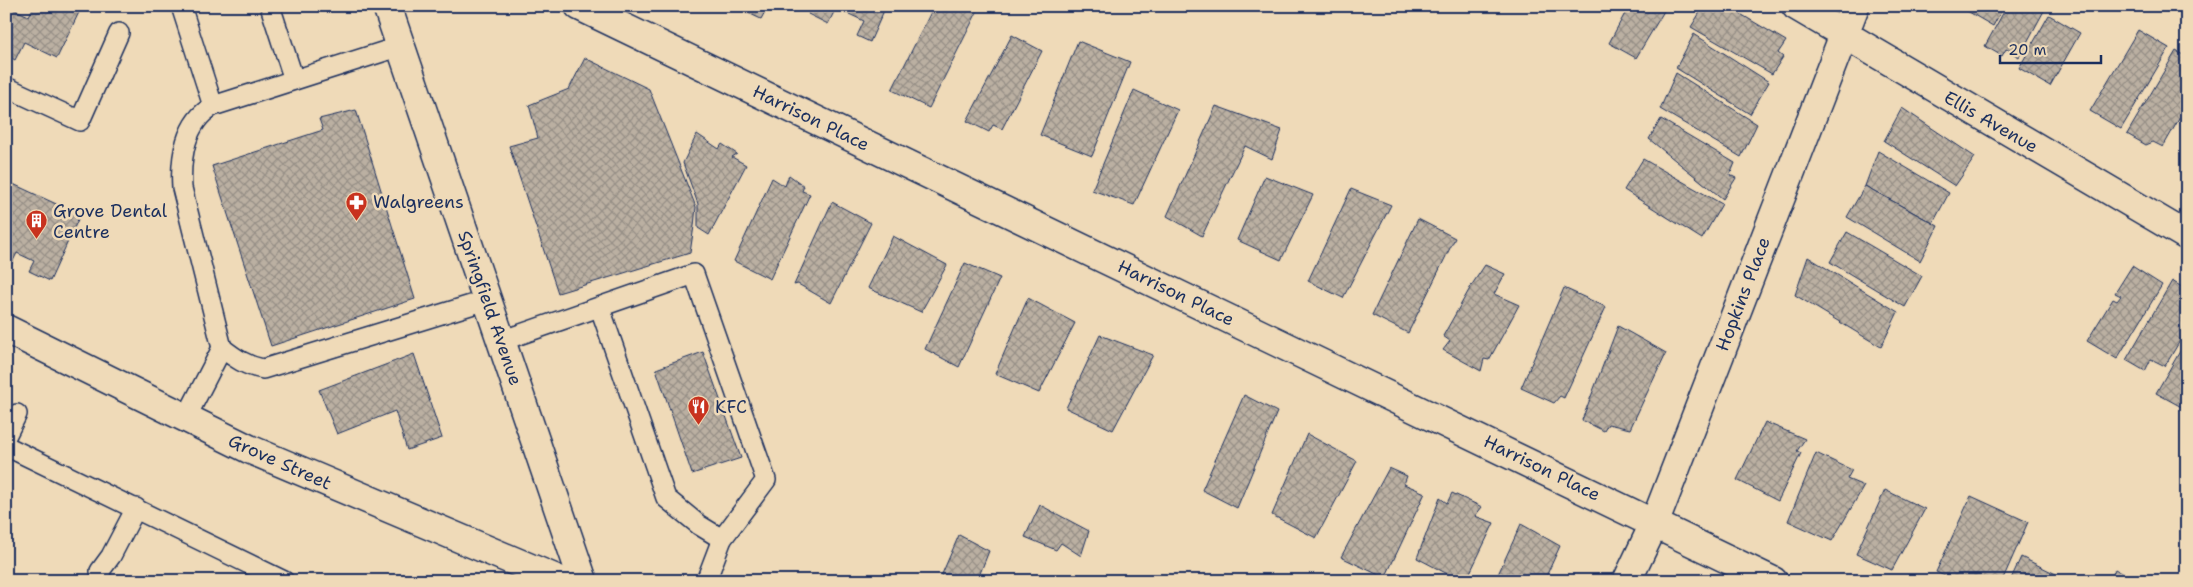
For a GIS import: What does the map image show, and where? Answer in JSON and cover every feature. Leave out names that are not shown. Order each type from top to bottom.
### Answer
[{"type":"street","name":"Springfield Avenue","points":[[387,6],[583,581]]},
{"type":"street","name":"Harrison Place","points":[[579,6],[1655,522],[1773,581]]},
{"type":"street","name":"Ellis Avenue","points":[[1796,6],[2187,236]]},
{"type":"street","name":"Hopkins Place","points":[[1627,581],[1655,522],[1854,6]]},
{"type":"street","name":"Grove Street","points":[[6,329],[303,474],[561,581]]},
{"type":"lane","points":[[181,6],[213,106]]},
{"type":"lane","points":[[270,6],[294,80]]},
{"type":"lane","points":[[6,87],[80,121],[119,33]]},
{"type":"lane","points":[[401,46],[213,106],[196,119],[181,165],[186,208],[222,348],[236,359],[250,366],[263,369],[487,300]]},
{"type":"lane","points":[[501,341],[694,274],[766,480],[722,539],[706,581]]},
{"type":"lane","points":[[600,308],[666,498],[699,525],[722,539]]},
{"type":"lane","points":[[186,418],[222,348]]},
{"type":"lane","points":[[6,436],[17,414]]},
{"type":"lane","points":[[6,446],[284,581]]},
{"type":"lane","points":[[101,581],[100,571],[111,556],[136,508]]},
{"type":"building","points":[[6,6],[29,16],[34,6],[82,6],[57,58],[24,42],[15,60],[6,55]]},
{"type":"building","points":[[733,6],[768,6],[761,19]]},
{"type":"building","points":[[812,6],[886,6],[870,42],[857,36],[864,21],[836,8],[828,24],[808,14]]},
{"type":"building","points":[[934,6],[980,6],[929,108],[892,90]]},
{"type":"building","points":[[1629,6],[1667,6],[1636,58],[1609,43]]},
{"type":"building","points":[[1704,6],[1727,6],[1786,41],[1778,53],[1783,57],[1772,74],[1691,27]]},
{"type":"building","points":[[1962,6],[2004,6],[1993,26],[1962,8]]},
{"type":"building","points":[[2007,6],[2040,6],[2045,9],[2019,57],[2006,49],[2002,56],[1985,46]]},
{"type":"building","points":[[2049,15],[2080,33],[2050,86],[2019,68]]},
{"type":"building","points":[[2138,30],[2169,48],[2121,129],[2090,111]]},
{"type":"building","points":[[1694,34],[1769,82],[1750,114],[1676,68]]},
{"type":"building","points":[[1012,35],[1042,51],[1002,129],[993,125],[989,132],[967,121]]},
{"type":"building","points":[[1078,41],[1130,62],[1092,156],[1040,135]]},
{"type":"building","points":[[2176,51],[2187,57],[2187,105],[2163,147],[2153,142],[2146,145],[2127,134]]},
{"type":"building","points":[[585,58],[649,89],[696,207],[694,226],[690,253],[558,293],[509,146],[538,138],[529,105],[569,89]]},
{"type":"building","points":[[1676,73],[1757,124],[1741,157],[1660,109]]},
{"type":"building","points":[[1134,90],[1178,110],[1134,205],[1092,190]]},
{"type":"building","points":[[1216,106],[1282,130],[1272,159],[1245,146],[1202,236],[1167,216]]},
{"type":"building","points":[[1902,108],[1975,157],[1955,186],[1884,141]]},
{"type":"building","name":"Walgreens","points":[[356,110],[415,299],[271,346],[212,166],[323,130],[319,119]]},
{"type":"building","points":[[1661,119],[1735,163],[1730,175],[1736,178],[1723,199],[1649,139]]},
{"type":"building","points":[[697,134],[719,149],[722,144],[737,154],[732,157],[746,165],[709,235],[698,228],[698,204],[683,163]]},
{"type":"building","points":[[1878,151],[1949,193],[1933,223],[1865,186]]},
{"type":"building","points":[[1643,159],[1722,204],[1702,239],[1624,190]]},
{"type":"building","points":[[789,175],[804,186],[802,191],[810,194],[770,279],[734,261],[772,178],[785,186]]},
{"type":"building","points":[[1265,176],[1313,195],[1281,260],[1237,240]]},
{"type":"building","name":"Grove Dental Centre","points":[[11,183],[80,215],[50,281],[29,271],[34,261],[17,253],[6,275],[6,228],[10,219],[6,217],[6,193]]},
{"type":"building","points":[[1865,186],[1938,226],[1920,261],[1847,217]]},
{"type":"building","points":[[1351,189],[1391,205],[1343,298],[1308,281]]},
{"type":"building","points":[[832,202],[871,223],[831,303],[798,284],[794,285]]},
{"type":"building","points":[[1418,219],[1455,238],[1408,333],[1372,315]]},
{"type":"building","points":[[1847,232],[1922,276],[1905,307],[1830,262]]},
{"type":"building","points":[[893,236],[947,265],[921,312],[868,288]]},
{"type":"building","points":[[1808,257],[1898,312],[1881,347],[1795,295]]},
{"type":"building","points":[[965,263],[1000,278],[959,367],[925,349]]},
{"type":"building","points":[[1485,265],[1505,274],[1494,294],[1519,305],[1489,360],[1484,359],[1481,371],[1443,350],[1450,341],[1443,336]]},
{"type":"building","points":[[2132,266],[2162,285],[2117,359],[2087,341],[2113,299],[2117,301],[2121,296],[2115,293]]},
{"type":"building","points":[[2172,281],[2187,290],[2187,329],[2165,366],[2151,359],[2145,371],[2126,360]]},
{"type":"building","points":[[1564,288],[1606,307],[1564,398],[1560,396],[1554,403],[1521,388]]},
{"type":"building","points":[[1028,298],[1075,323],[1039,393],[995,374]]},
{"type":"building","points":[[1618,326],[1666,353],[1630,429],[1608,424],[1604,431],[1582,420]]},
{"type":"building","points":[[1100,335],[1153,355],[1113,430],[1066,408]]},
{"type":"building","points":[[2187,339],[2187,410],[2156,393]]},
{"type":"building","points":[[703,352],[741,458],[692,474],[656,369]]},
{"type":"building","points":[[414,354],[442,438],[407,450],[395,411],[337,434],[319,390]]},
{"type":"building","points":[[1244,395],[1277,412],[1237,508],[1202,490]]},
{"type":"building","points":[[1765,422],[1805,439],[1797,451],[1801,453],[1778,501],[1737,480]]},
{"type":"building","points":[[1307,434],[1357,461],[1316,538],[1272,515]]},
{"type":"building","points":[[1816,453],[1852,470],[1847,479],[1864,486],[1832,541],[1788,521]]},
{"type":"building","points":[[1389,468],[1407,476],[1404,484],[1425,493],[1385,578],[1341,557]]},
{"type":"building","points":[[1885,490],[1925,509],[1892,570],[1856,554]]},
{"type":"building","points":[[1452,493],[1482,507],[1475,516],[1494,523],[1466,581],[1461,581],[1417,558],[1440,498],[1447,503]]},
{"type":"building","points":[[1971,496],[2028,522],[2002,581],[1955,581],[1936,572]]},
{"type":"building","points":[[1040,505],[1089,531],[1081,556],[1061,543],[1056,550],[1025,537]]},
{"type":"building","points":[[1521,524],[1560,546],[1544,581],[1495,581]]},
{"type":"building","points":[[959,535],[989,551],[977,581],[939,581]]},
{"type":"building","points":[[2021,557],[2064,578],[2063,581],[2010,581]]},
{"type":"building","points":[[2115,569],[2136,581],[2110,581]]},
{"type":"building","points":[[982,574],[999,581],[979,581]]},
{"type":"place","name":"Walgreens","points":[[357,221]]},
{"type":"place","name":"Grove Dental Centre","points":[[37,240]]},
{"type":"place","name":"KFC","points":[[699,426]]}]
